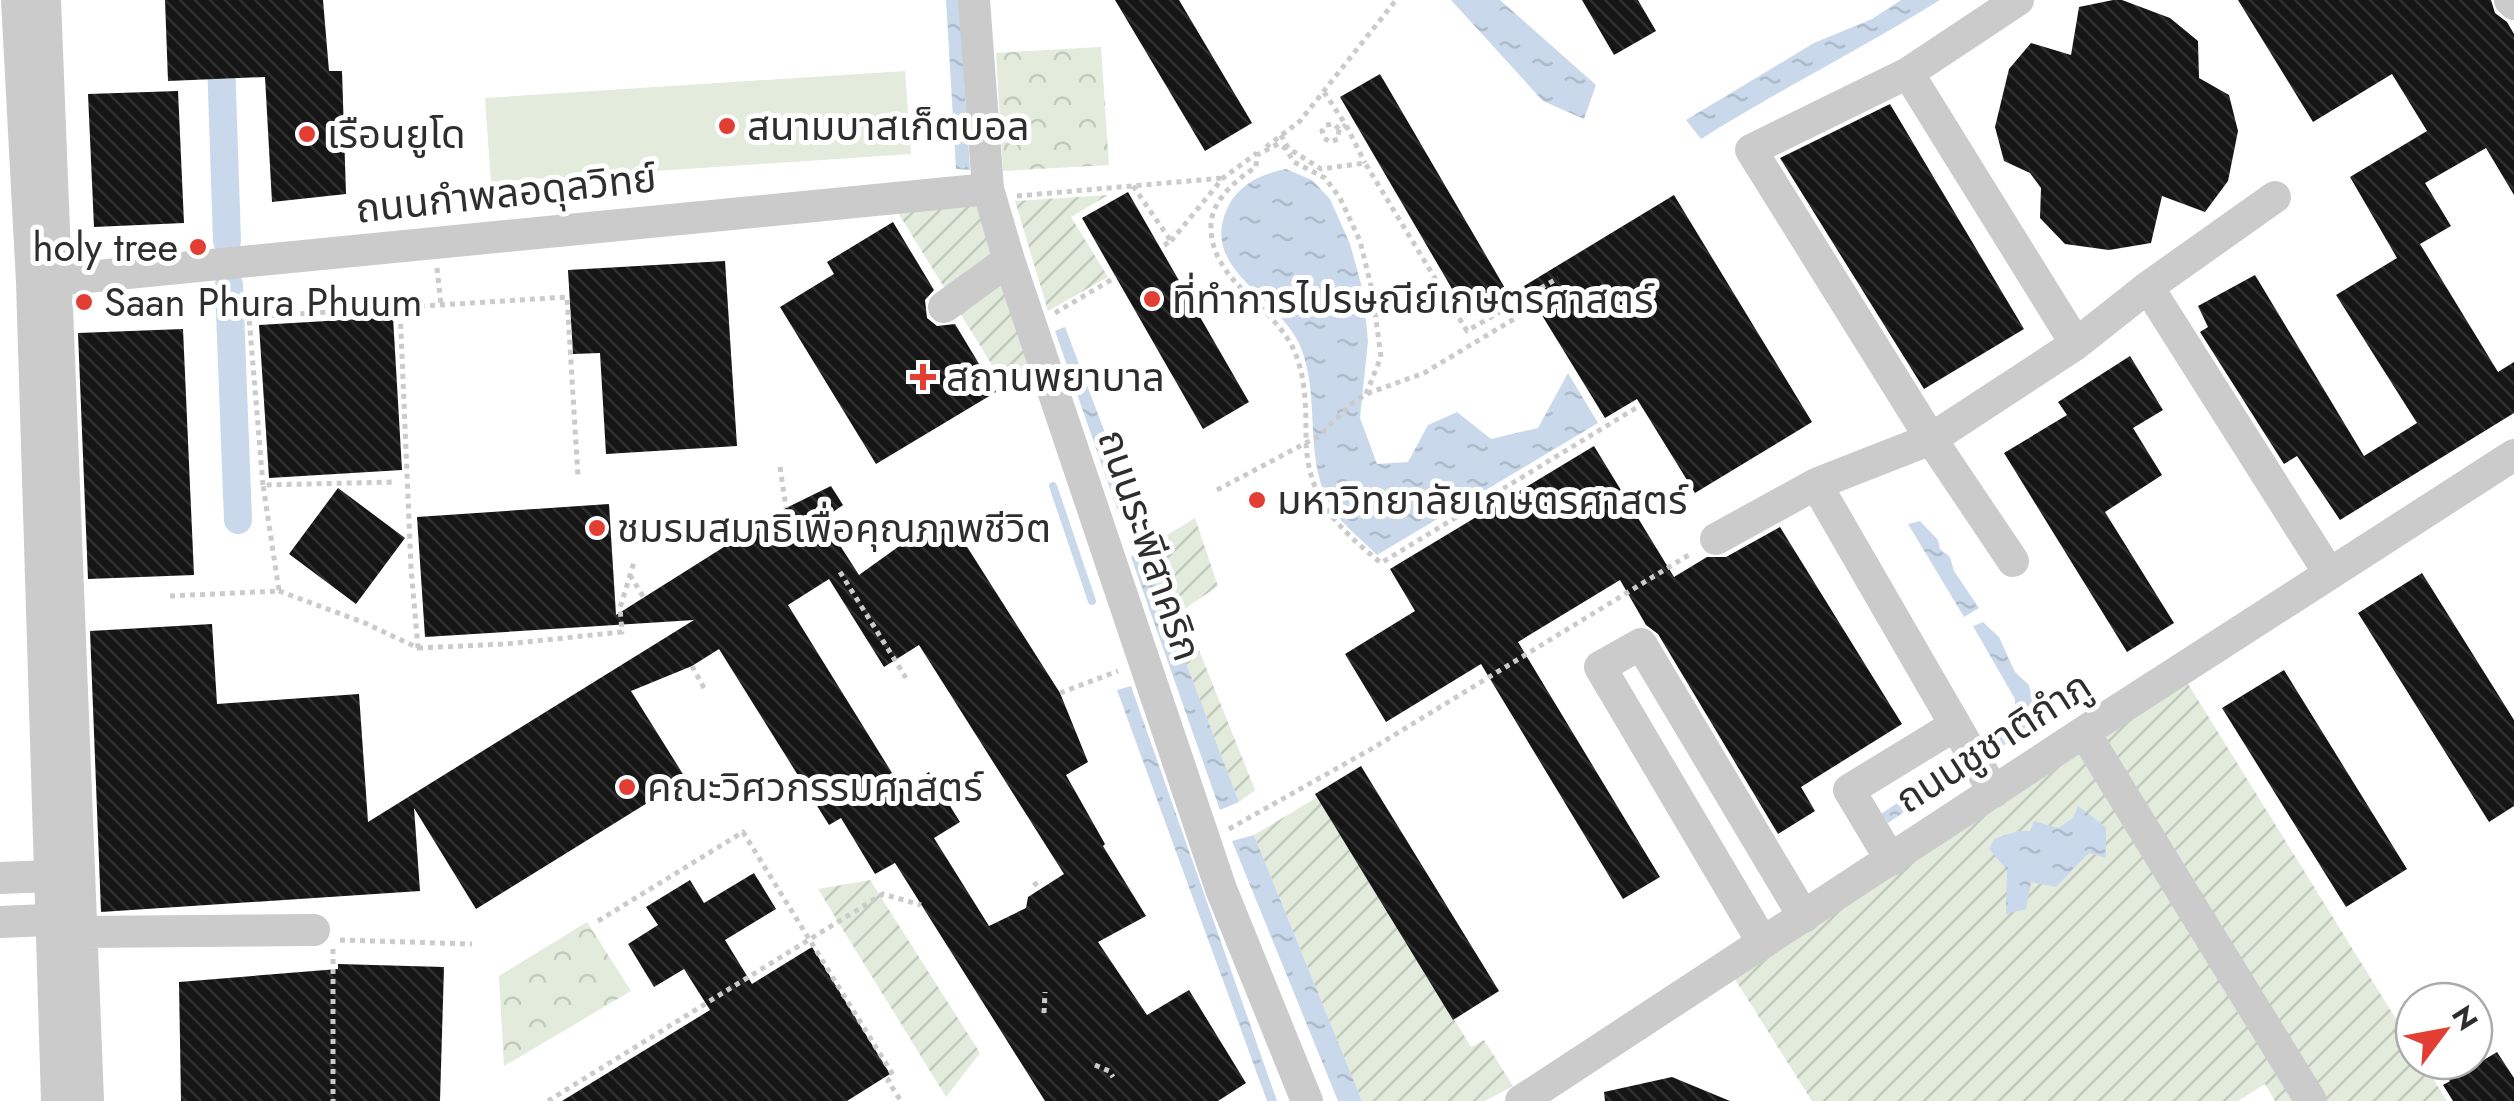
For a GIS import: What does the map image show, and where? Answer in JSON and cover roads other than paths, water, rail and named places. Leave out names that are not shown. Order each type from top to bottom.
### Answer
[{"type":"lane","points":[[18,0],[45,281],[71,924],[88,1101]]},
{"type":"lane","points":[[45,0],[49,876],[71,924],[57,1101]]},
{"type":"lane","name":"ถนนระพีสาคริก","points":[[974,0],[1009,260],[1220,889],[1307,1101]]},
{"type":"lane","points":[[2010,2],[1908,74],[1750,150],[1931,440],[2012,560]]},
{"type":"lane","points":[[1908,74],[2076,344]]},
{"type":"lane","name":"ถนนกำพลอดุลวิทย์","points":[[45,281],[998,193]]},
{"type":"lane","points":[[1716,539],[1816,484],[1931,440],[2076,344],[2148,287],[2275,197]]},
{"type":"lane","points":[[944,307],[1009,260]]},
{"type":"lane","points":[[2148,287],[2330,574]]},
{"type":"lane","name":"ถนนชูชาติกำภู","points":[[1521,1101],[2514,456]]},
{"type":"lane","points":[[1816,484],[1994,792]]},
{"type":"lane","points":[[1763,943],[1600,668],[1640,644],[1804,917]]},
{"type":"lane","points":[[1891,860],[1849,790],[1954,726]]},
{"type":"lane","points":[[2084,732],[2312,1101]]},
{"type":"lane","points":[[0,878],[49,876]]},
{"type":"lane","points":[[0,922],[314,930]]},
{"type":"water","points":[[946,0],[959,0],[970,170],[956,169]]},
{"type":"water","points":[[1451,0],[1500,0],[1596,85],[1584,119],[1543,101]]},
{"type":"water","points":[[1901,0],[1940,0],[1701,139],[1686,120],[1814,43],[1872,19]]},
{"type":"water","points":[[1286,169],[1312,180],[1330,199],[1350,244],[1363,291],[1368,341],[1360,418],[1377,464],[1408,462],[1428,425],[1457,412],[1491,439],[1538,428],[1568,373],[1598,423],[1377,555],[1340,519],[1322,486],[1314,447],[1307,367],[1301,348],[1276,312],[1231,264],[1223,246],[1222,226],[1235,196],[1254,180]]},
{"type":"water","points":[[1065,327],[1135,512],[1120,517],[1055,331]]},
{"type":"water","points":[[1920,521],[1950,557],[1954,571],[1979,608],[1964,617],[1908,524]]},
{"type":"water","points":[[1143,550],[1239,802],[1220,810],[1131,557]]},
{"type":"water","points":[[1983,622],[1999,637],[2015,672],[2029,685],[2037,718],[2001,748],[1996,738],[2015,721],[2015,699],[1973,626]]},
{"type":"water","points":[[1131,686],[1277,1101],[1267,1101],[1117,690]]},
{"type":"water","points":[[1937,776],[1941,787],[1888,823],[1881,814]]},
{"type":"water","points":[[2078,806],[2106,827],[2106,858],[2089,853],[2056,887],[2031,882],[2026,909],[2006,914],[2007,870],[1989,849],[1994,839],[2030,831],[2034,821],[2058,828],[2073,818]]},
{"type":"water","points":[[1254,835],[1362,1101],[1338,1101],[1232,841]]},
{"type":"waterway","points":[[219,0],[227,241]]},
{"type":"waterway","points":[[229,285],[238,520]]},
{"type":"waterway","points":[[1053,486],[1092,601]]},
{"type":"place","name":"สนามบาสเก็ตบอล","points":[[727,126]]},
{"type":"place","name":"เรือนยูโด","points":[[307,134]]},
{"type":"place","name":"holy tree","points":[[198,247]]},
{"type":"place","name":"ที่ทำการไปรษณีย์เกษตรศาสตร์","points":[[1152,299]]},
{"type":"place","name":"Saan Phura Phuum","points":[[84,302]]},
{"type":"place","name":"สถานพยาบาล","points":[[923,377]]},
{"type":"place","name":"มหาวิทยาลัยเกษตรศาสตร์","points":[[1257,500]]},
{"type":"place","name":"ชมรมสมาธิเพื่อคุณภาพชีวิต","points":[[597,528]]},
{"type":"place","name":"คณะวิศวกรรมศาสตร์","points":[[627,787]]}]
